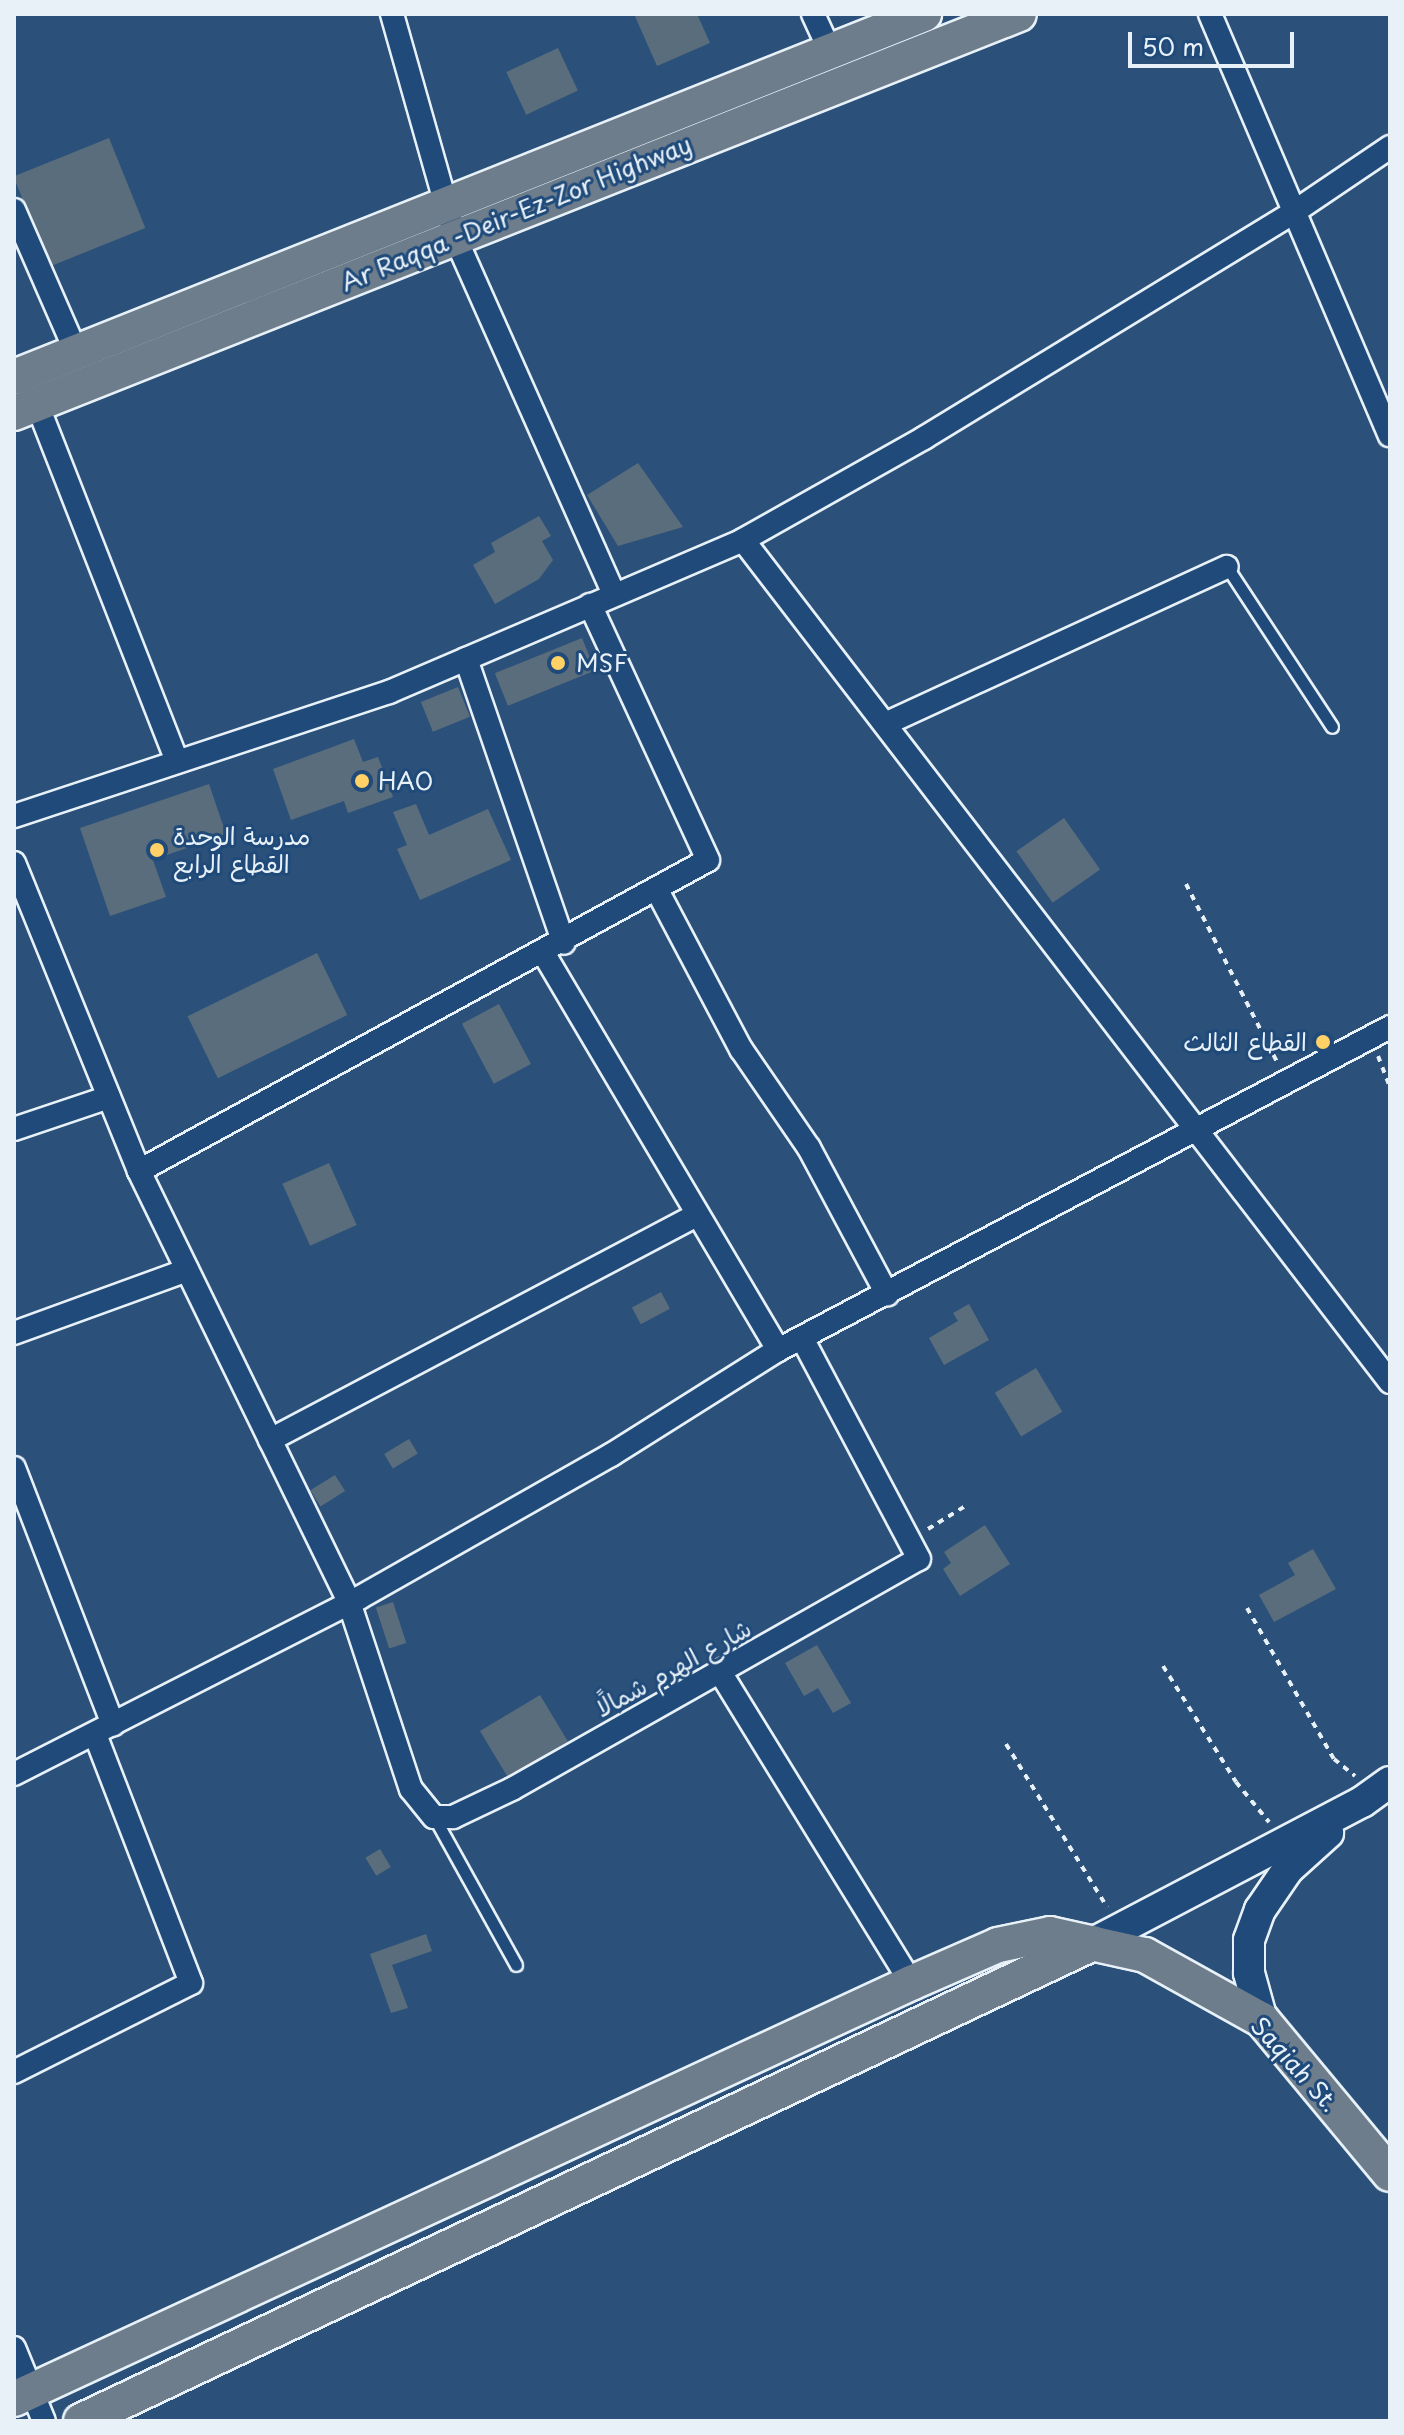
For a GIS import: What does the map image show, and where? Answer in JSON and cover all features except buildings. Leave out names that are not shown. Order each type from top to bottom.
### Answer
[{"type":"main road","name":"Ar Raqqa -Deir-Ez-Zor Highway","points":[[14,377],[924,14]]},
{"type":"main road","name":"Ar Raqqa -Deir-Ez-Zor Highway","points":[[26,408],[1019,14]]},
{"type":"main road","points":[[81,2421],[1093,1943],[1375,1792]]},
{"type":"main road","points":[[1262,2020],[1249,1973],[1249,1940],[1260,1910],[1288,1869],[1375,1792]]},
{"type":"main road","name":"Saqiah St.","points":[[30,2404],[911,1983],[998,1945],[1050,1934],[1145,1955],[1262,2020],[1390,2174]]},
{"type":"street","points":[[392,14],[455,237],[614,594]]},
{"type":"street","points":[[813,14],[830,51]]},
{"type":"street","points":[[1210,14],[1390,435]]},
{"type":"street","points":[[14,816],[389,692],[743,540],[924,438],[1294,212],[1390,147]]},
{"type":"street","points":[[14,210],[76,352]]},
{"type":"street","points":[[26,408],[177,762]]},
{"type":"street","points":[[743,540],[1390,1382]]},
{"type":"street","points":[[885,724],[1227,567]]},
{"type":"street","points":[[139,1171],[554,949],[708,860],[590,605]]},
{"type":"street","points":[[466,659],[554,949],[694,1216],[778,1350]]},
{"type":"street","points":[[14,863],[139,1171],[349,1602],[411,1789],[434,1817]]},
{"type":"street","points":[[657,890],[741,1049],[809,1148],[887,1294]]},
{"type":"street","points":[[14,1774],[349,1602],[611,1455],[778,1350],[1200,1131],[1380,1031]]},
{"type":"street","points":[[14,1129],[109,1097]]},
{"type":"street","points":[[270,1440],[694,1216]]},
{"type":"street","points":[[14,1333],[187,1270]]},
{"type":"street","points":[[802,1338],[909,1541]]},
{"type":"street","points":[[14,1468],[191,1983],[14,2072]]},
{"type":"street","name":"شارع الهرم شمالًا","points":[[434,1817],[453,1817],[512,1789],[919,1559],[909,1541]]},
{"type":"street","points":[[720,1672],[911,1983]]},
{"type":"street","points":[[14,2348],[30,2404]]},
{"type":"lane","points":[[1227,567],[1332,727]]},
{"type":"lane","points":[[434,1817],[516,1965]]},
{"type":"path","points":[[1186,884],[1287,1082]]},
{"type":"path","points":[[1380,1031],[1390,1087]]},
{"type":"path","points":[[909,1541],[967,1505]]},
{"type":"path","points":[[1247,1608],[1334,1759],[1375,1792]]},
{"type":"path","points":[[1163,1666],[1236,1782],[1286,1842]]},
{"type":"path","points":[[1006,1744],[1093,1888],[1124,1927]]},
{"type":"place","name":"MSF","points":[[558,663]]},
{"type":"place","name":"HAO","points":[[362,781]]},
{"type":"place","name":"مدرسة الوحدة القطاع الرابع","points":[[157,850]]},
{"type":"place","name":"القطاع الثالث","points":[[1323,1042]]}]
